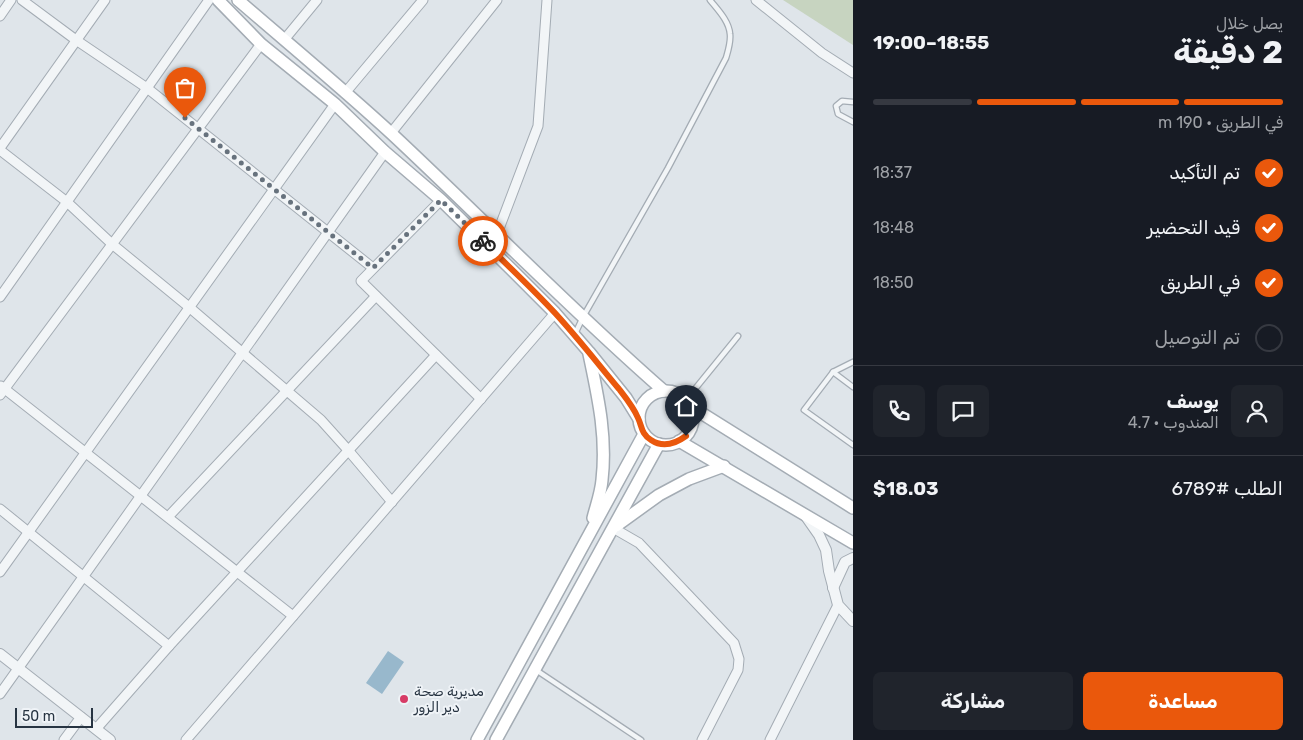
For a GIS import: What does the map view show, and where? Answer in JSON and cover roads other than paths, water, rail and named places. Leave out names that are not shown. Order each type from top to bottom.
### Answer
[{"type":"main road","points":[[218,0],[262,44],[335,104],[385,152],[441,200],[555,313],[626,398],[639,418]]},
{"type":"main road","points":[[238,0],[391,134],[583,317],[664,391]]},
{"type":"main road","points":[[588,536],[602,483],[604,449],[601,413],[589,352]]},
{"type":"main road","points":[[688,403],[692,414],[692,422],[686,436],[679,441],[666,445],[659,444],[650,440],[644,434],[639,418],[643,403],[656,393],[672,392],[680,395],[688,403],[853,508]]},
{"type":"main road","points":[[476,740],[644,434]]},
{"type":"main road","points":[[679,441],[853,543]]},
{"type":"main road","points":[[496,740],[659,444]]},
{"type":"main road","points":[[613,528],[666,491],[688,479],[724,466]]},
{"type":"street","points":[[0,16],[11,0]]},
{"type":"street","points":[[22,0],[76,40],[147,88],[373,268]]},
{"type":"street","points":[[105,0],[0,149],[67,202],[112,244],[321,420],[392,502]]},
{"type":"street","points":[[0,297],[209,0]]},
{"type":"street","points":[[284,40],[316,0]]},
{"type":"street","points":[[345,93],[423,0]]},
{"type":"street","points":[[391,134],[497,0]]},
{"type":"street","points":[[497,234],[538,126],[547,0]]},
{"type":"street","points":[[756,0],[822,53],[853,73]]},
{"type":"street","points":[[262,44],[2,390],[85,452],[293,616]]},
{"type":"street","points":[[0,572],[335,104]]},
{"type":"street","points":[[0,694],[385,152]]},
{"type":"street","points":[[441,200],[361,281],[481,399]]},
{"type":"street","points":[[168,518],[376,296]]},
{"type":"street","points":[[186,740],[555,313]]},
{"type":"street","points":[[96,729],[168,646],[436,354]]},
{"type":"street","points":[[0,509],[168,646]]},
{"type":"street","points":[[804,514],[819,535],[826,550],[829,571],[838,605],[853,621]]},
{"type":"street","points":[[613,528],[639,543],[734,643],[739,659],[738,670],[702,740]]},
{"type":"street","points":[[833,588],[845,562],[853,558]]},
{"type":"street","points":[[770,740],[838,605]]},
{"type":"street","points":[[0,654],[110,740]]},
{"type":"street","points":[[64,740],[81,717]]},
{"type":"lane","points":[[574,335],[668,168],[726,58],[730,34],[724,18],[710,0]]},
{"type":"lane","points":[[853,102],[842,101],[836,106],[838,114],[853,122]]},
{"type":"lane","points":[[688,403],[738,336]]},
{"type":"lane","points":[[853,362],[833,372],[804,410],[853,445]]},
{"type":"lane","points":[[833,372],[853,387]]},
{"type":"lane","points":[[534,670],[641,740]]},
{"type":"water","points":[[388,651],[404,662],[382,694],[366,683]]},
{"type":"place","name":"مديرية صحة دير الزور","points":[[404,699]]}]
